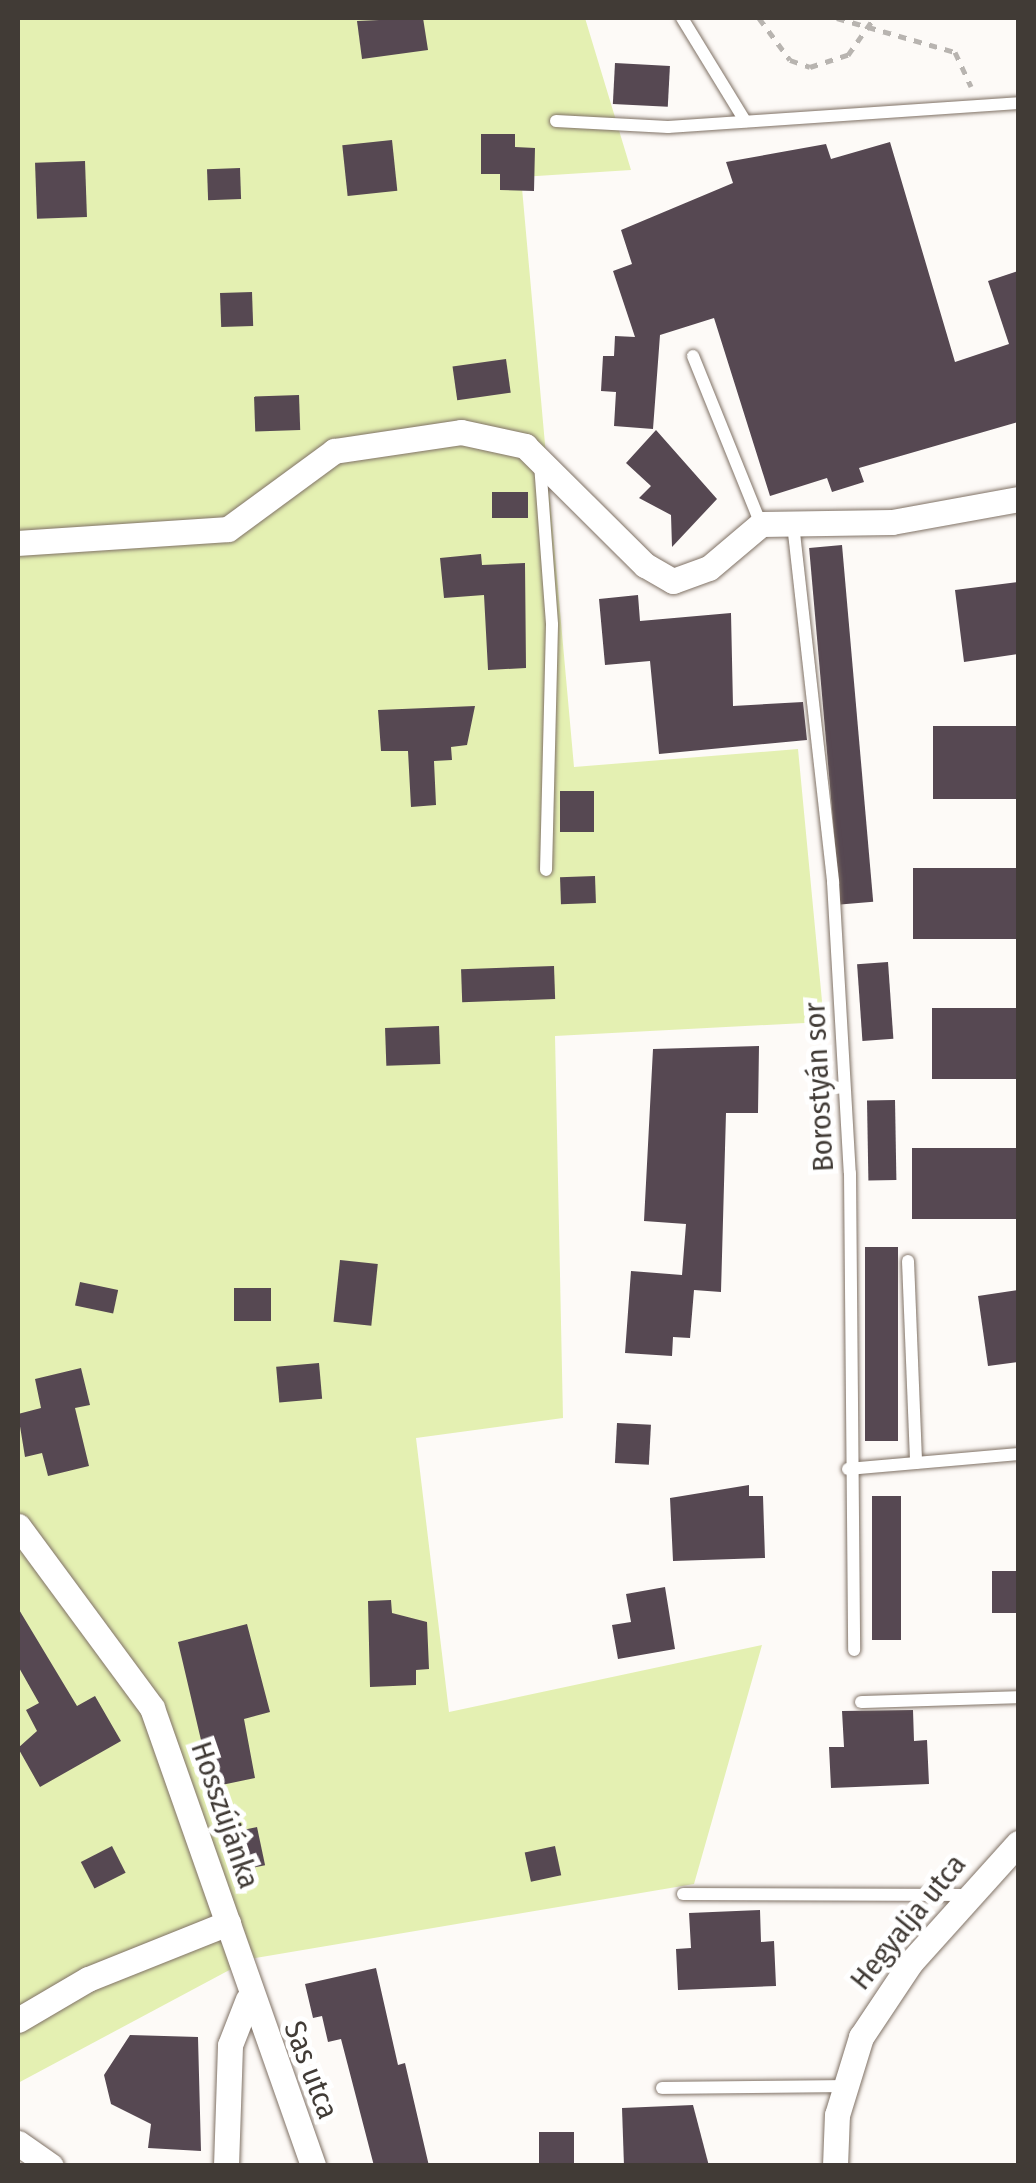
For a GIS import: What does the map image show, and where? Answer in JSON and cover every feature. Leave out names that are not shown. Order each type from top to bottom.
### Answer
[{"type":"street","points":[[18,544],[228,529],[321,457],[383,438],[492,435],[539,457],[596,520],[673,581],[709,568],[761,524],[892,522],[1018,500]]},
{"type":"street","name":"Hosszújánka","points":[[18,1526],[152,1708],[228,1922],[248,1999]]},
{"type":"street","name":"Hegyalja utca","points":[[835,2166],[844,2086],[886,1995],[968,1895],[1018,1843]]},
{"type":"street","points":[[18,2020],[88,1979],[228,1922]]},
{"type":"street","points":[[226,2166],[230,2045],[248,1999]]},
{"type":"street","name":"Sas utca","points":[[248,1999],[313,2166]]},
{"type":"street","points":[[18,2144],[51,2166]]},
{"type":"lane","points":[[682,18],[745,120]]},
{"type":"lane","points":[[556,121],[745,120],[1018,103]]},
{"type":"lane","points":[[693,356],[761,524]]},
{"type":"lane","points":[[539,457],[552,625],[546,870]]},
{"type":"lane","name":"Borostyán sor","points":[[793,524],[833,882],[850,1173],[848,1469],[854,1650]]},
{"type":"lane","points":[[908,1261],[916,1462]]},
{"type":"lane","points":[[848,1469],[1018,1454]]},
{"type":"lane","points":[[861,1702],[1018,1697]]},
{"type":"lane","points":[[683,1894],[968,1895]]},
{"type":"lane","points":[[662,2088],[844,2086]]},
{"type":"path","points":[[759,18],[790,60],[810,68],[848,55],[869,32],[874,18]]},
{"type":"path","points":[[837,18],[869,32],[955,52],[978,106]]},
{"type":"green space","points":[[18,18],[585,18],[631,170],[521,177],[574,767],[798,749],[824,1022],[555,1036],[563,1418],[416,1438],[449,1712],[762,1645],[694,1884],[250,1959],[18,2083]]},
{"type":"building","points":[[423,18],[428,50],[362,59],[357,21]]},
{"type":"building","points":[[615,63],[670,66],[668,107],[613,104]]},
{"type":"building","points":[[481,134],[515,134],[515,147],[535,148],[534,191],[500,190],[500,174],[481,174]]},
{"type":"building","points":[[392,140],[397,191],[348,196],[342,145]]},
{"type":"building","points":[[890,142],[955,362],[1009,344],[988,281],[1018,271],[1018,422],[859,468],[864,482],[832,492],[827,478],[770,496],[714,318],[660,335],[653,429],[614,426],[616,392],[601,391],[603,356],[614,356],[615,336],[635,337],[613,271],[632,264],[621,230],[733,183],[726,162],[826,144],[831,159]]},
{"type":"building","points":[[85,161],[87,217],[37,219],[35,163]]},
{"type":"building","points":[[240,168],[241,199],[208,200],[207,169]]},
{"type":"building","points":[[252,292],[253,326],[221,327],[220,293]]},
{"type":"building","points":[[506,359],[511,393],[457,400],[453,367]]},
{"type":"building","points":[[299,395],[300,430],[255,432],[254,397]]},
{"type":"building","points":[[656,430],[717,499],[672,547],[671,515],[639,498],[651,486],[626,463]]},
{"type":"building","points":[[492,492],[528,492],[528,518],[492,518]]},
{"type":"building","points":[[842,545],[873,902],[840,905],[809,548]]},
{"type":"building","points":[[481,554],[482,565],[525,563],[526,668],[488,670],[484,595],[444,598],[440,558]]},
{"type":"building","points":[[1018,582],[1018,654],[964,662],[955,590]]},
{"type":"building","points":[[638,595],[640,621],[731,613],[733,706],[803,702],[807,740],[659,754],[650,661],[605,665],[599,599]]},
{"type":"building","points":[[475,706],[467,745],[451,747],[452,760],[434,761],[436,805],[411,807],[408,751],[381,751],[378,710]]},
{"type":"building","points":[[933,726],[1018,726],[1018,799],[933,799]]},
{"type":"building","points":[[560,791],[594,791],[594,832],[560,832]]},
{"type":"building","points":[[913,868],[1018,868],[1018,939],[913,939]]},
{"type":"building","points":[[595,876],[596,903],[561,904],[560,877]]},
{"type":"building","points":[[888,962],[893,1039],[862,1041],[857,964]]},
{"type":"building","points":[[554,966],[555,999],[462,1002],[461,969]]},
{"type":"building","points":[[932,1008],[1018,1008],[1018,1079],[932,1079]]},
{"type":"building","points":[[439,1026],[440,1064],[386,1066],[385,1028]]},
{"type":"building","points":[[759,1046],[758,1113],[726,1113],[721,1292],[694,1290],[690,1338],[673,1337],[672,1356],[625,1353],[631,1271],[682,1275],[686,1224],[644,1221],[653,1049]]},
{"type":"building","points":[[867,1100],[895,1100],[896,1180],[868,1180]]},
{"type":"building","points":[[912,1148],[1018,1148],[1018,1219],[912,1219]]},
{"type":"building","points":[[865,1247],[898,1247],[898,1441],[865,1441]]},
{"type":"building","points":[[340,1260],[378,1264],[371,1326],[334,1322]]},
{"type":"building","points":[[80,1282],[118,1290],[113,1314],[75,1305]]},
{"type":"building","points":[[234,1288],[271,1288],[271,1321],[234,1321]]},
{"type":"building","points":[[1018,1290],[1018,1362],[988,1366],[978,1296]]},
{"type":"building","points":[[319,1363],[322,1399],[279,1403],[276,1367]]},
{"type":"building","points":[[81,1368],[90,1405],[75,1408],[89,1466],[48,1476],[42,1453],[25,1457],[18,1414],[41,1408],[35,1379]]},
{"type":"building","points":[[617,1423],[651,1425],[649,1465],[615,1463]]},
{"type":"building","points":[[749,1485],[749,1496],[763,1496],[765,1558],[673,1561],[670,1498]]},
{"type":"building","points":[[872,1496],[901,1496],[901,1640],[872,1640]]},
{"type":"building","points":[[992,1571],[1018,1571],[1018,1613],[992,1613]]},
{"type":"building","points":[[665,1587],[675,1649],[618,1659],[612,1625],[631,1622],[626,1594]]},
{"type":"building","points":[[391,1600],[392,1613],[427,1622],[429,1669],[416,1670],[416,1685],[370,1687],[368,1601]]},
{"type":"building","points":[[18,1608],[77,1706],[95,1696],[121,1741],[40,1787],[18,1748],[37,1731],[26,1710],[39,1703],[18,1666]]},
{"type":"building","points":[[247,1624],[270,1712],[244,1719],[255,1778],[212,1787],[178,1642]]},
{"type":"building","points":[[913,1710],[914,1741],[927,1740],[929,1784],[831,1788],[829,1747],[844,1747],[842,1711]]},
{"type":"building","points":[[257,1827],[265,1865],[233,1872],[225,1834]]},
{"type":"building","points":[[112,1846],[126,1873],[94,1889],[81,1862]]},
{"type":"building","points":[[555,1846],[561,1875],[531,1882],[525,1852]]},
{"type":"building","points":[[760,1910],[761,1942],[774,1941],[776,1986],[678,1990],[676,1949],[691,1948],[689,1913]]},
{"type":"building","points":[[376,1968],[398,2065],[405,2063],[429,2166],[374,2166],[341,2039],[328,2042],[322,2016],[313,2018],[305,1984]]},
{"type":"building","points":[[130,2035],[198,2037],[201,2151],[148,2148],[151,2124],[111,2104],[104,2075]]},
{"type":"building","points":[[693,2105],[709,2166],[624,2166],[622,2108]]},
{"type":"building","points":[[539,2132],[574,2132],[574,2166],[539,2166]]}]
